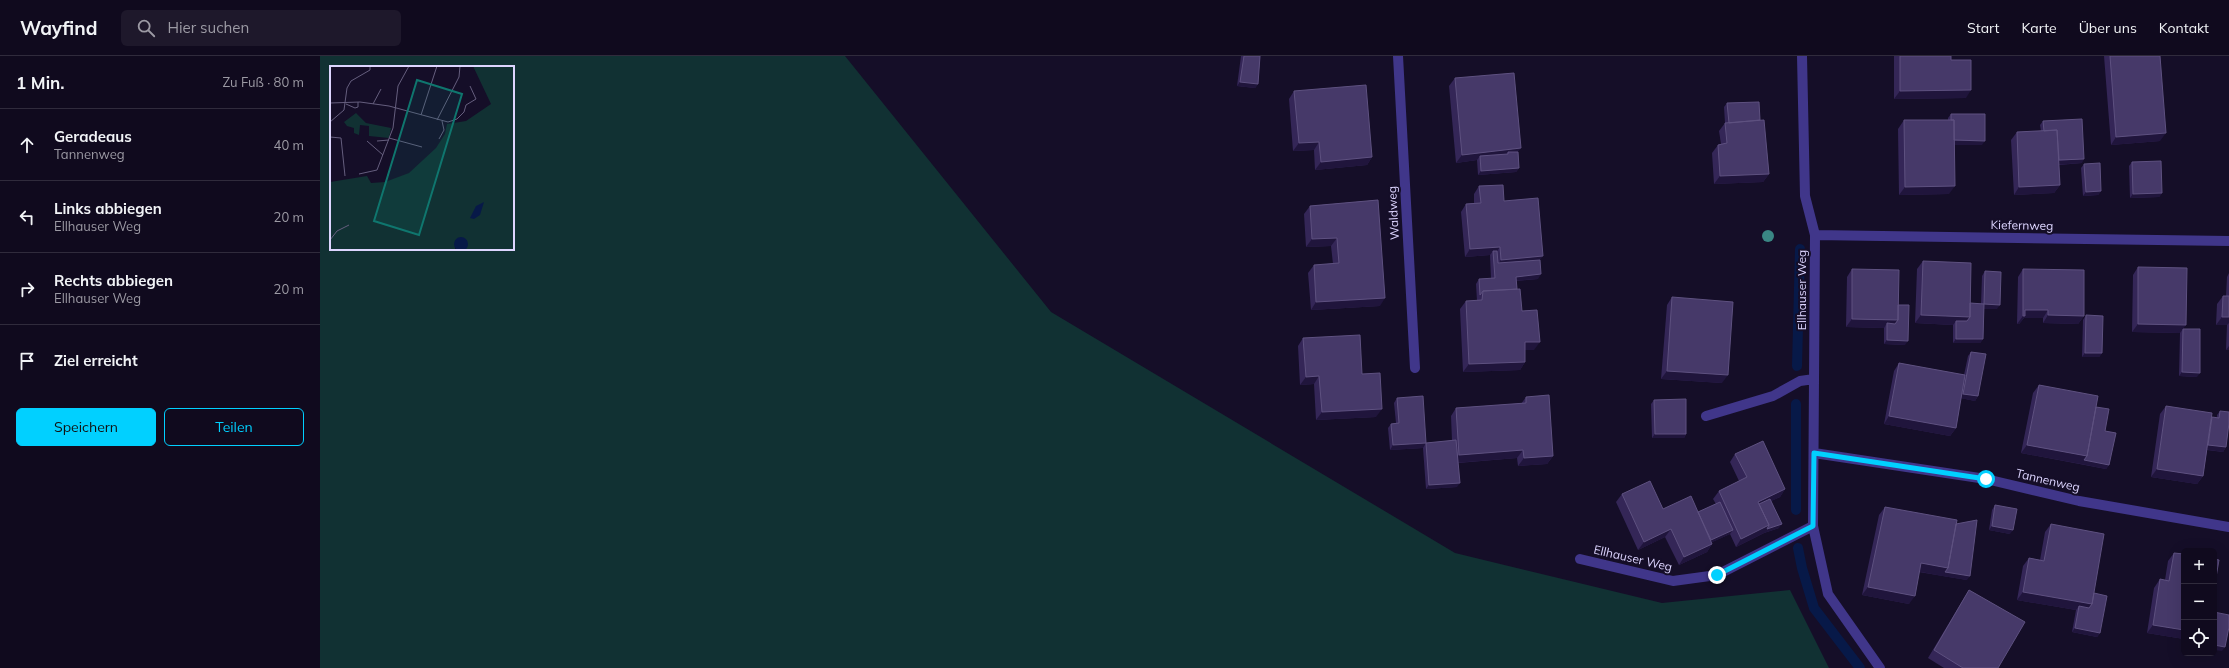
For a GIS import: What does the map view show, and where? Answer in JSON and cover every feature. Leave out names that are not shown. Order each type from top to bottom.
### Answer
[{"type":"street","name":"Waldweg","points":[[1398,56],[1415,368]]},
{"type":"street","name":"Ellhauser Weg","points":[[1802,56],[1805,196],[1815,235],[1813,526],[1828,594],[1880,668]]},
{"type":"street","name":"Kiefernweg","points":[[1815,235],[2229,241]]},
{"type":"street","points":[[1706,416],[1773,396],[1800,381],[1814,379]]},
{"type":"street","name":"Tannenweg","points":[[1814,453],[1986,479],[2080,501],[2229,528]]},
{"type":"street","name":"Ellhauser Weg","points":[[1580,559],[1673,580],[1717,575],[1813,526]]},
{"type":"green space","points":[[320,56],[845,56],[1051,312],[1455,553],[1662,603],[1790,590],[1829,668],[320,668]]},
{"type":"building","points":[[1244,56],[1260,56],[1258,84],[1240,82]]},
{"type":"building","points":[[1900,56],[1951,56],[1951,60],[1971,60],[1971,90],[1900,91]]},
{"type":"building","points":[[2110,56],[2160,56],[2166,133],[2116,137]]},
{"type":"building","points":[[1514,73],[1521,148],[1462,155],[1455,78]]},
{"type":"building","points":[[1366,85],[1372,157],[1321,162],[1319,142],[1299,143],[1294,91]]},
{"type":"building","points":[[1759,102],[1760,120],[1729,123],[1727,103]]},
{"type":"building","points":[[1951,114],[1985,114],[1985,141],[1954,140],[1954,120],[1951,120]]},
{"type":"building","points":[[2082,119],[2084,159],[2059,160],[2057,130],[2044,131],[2043,121]]},
{"type":"building","points":[[1764,120],[1769,174],[1720,176],[1718,145],[1727,143],[1725,123]]},
{"type":"building","points":[[1904,120],[1954,120],[1955,186],[1905,187]]},
{"type":"building","points":[[2057,130],[2060,185],[2019,187],[2017,132]]},
{"type":"building","points":[[1508,152],[1518,152],[1519,168],[1481,171],[1480,156],[1508,154]]},
{"type":"building","points":[[2161,161],[2162,193],[2133,194],[2132,162]]},
{"type":"building","points":[[2100,163],[2101,191],[2086,192],[2084,164]]},
{"type":"building","points":[[1503,185],[1504,201],[1538,198],[1543,256],[1501,260],[1500,247],[1470,249],[1466,204],[1481,203],[1479,186]]},
{"type":"building","points":[[1378,200],[1385,298],[1316,302],[1314,265],[1339,263],[1337,238],[1312,239],[1310,206]]},
{"type":"building","points":[[1493,251],[1497,251],[1498,263],[1540,260],[1541,274],[1516,277],[1517,289],[1483,291],[1480,295],[1479,279],[1495,278]]},
{"type":"building","points":[[1923,261],[1971,263],[1970,317],[1921,315]]},
{"type":"building","points":[[2138,267],[2187,268],[2186,325],[2138,324]]},
{"type":"building","points":[[1852,269],[1899,270],[1898,320],[1852,319]]},
{"type":"building","points":[[2023,269],[2084,270],[2084,316],[2048,315],[2048,310],[2025,310],[2025,316],[2023,316]]},
{"type":"building","points":[[1985,271],[2001,272],[2000,305],[1984,304]]},
{"type":"building","points":[[1520,289],[1522,311],[1537,310],[1540,342],[1525,342],[1525,362],[1469,364],[1466,301],[1482,300],[1483,291]]},
{"type":"building","points":[[2223,296],[2229,296],[2229,317],[2222,317]]},
{"type":"building","points":[[1672,297],[1733,302],[1728,375],[1667,371]]},
{"type":"building","points":[[1970,303],[1984,304],[1983,339],[1956,339],[1956,321],[1967,321],[1970,317]]},
{"type":"building","points":[[1898,305],[1909,305],[1908,341],[1887,340],[1887,323],[1895,324],[1898,320]]},
{"type":"building","points":[[2086,315],[2103,316],[2102,353],[2085,353]]},
{"type":"building","points":[[2183,329],[2200,329],[2200,373],[2182,372]]},
{"type":"building","points":[[1360,335],[1362,374],[1380,373],[1382,409],[1322,412],[1319,376],[1306,377],[1303,338]]},
{"type":"building","points":[[1971,352],[1986,354],[1978,396],[1963,394]]},
{"type":"building","points":[[1899,363],[1965,375],[1956,428],[1889,416]]},
{"type":"building","points":[[2039,385],[2098,396],[2087,456],[2027,445]]},
{"type":"building","points":[[1549,395],[1553,456],[1524,458],[1523,450],[1459,455],[1456,408],[1526,403],[1526,397]]},
{"type":"building","points":[[1423,396],[1426,443],[1393,445],[1391,424],[1399,423],[1397,398]]},
{"type":"building","points":[[1686,399],[1686,434],[1655,434],[1654,400]]},
{"type":"building","points":[[2166,406],[2212,413],[2203,476],[2157,469]]},
{"type":"building","points":[[2096,407],[2109,409],[2105,431],[2116,433],[2109,465],[2084,460],[2087,456]]},
{"type":"building","points":[[2220,411],[2229,412],[2226,447],[2208,445],[2212,417],[2219,418]]},
{"type":"building","points":[[1456,440],[1460,483],[1429,485],[1426,443]]},
{"type":"building","points":[[1763,441],[1785,489],[1758,502],[1769,525],[1741,539],[1719,491],[1747,477],[1735,454]]},
{"type":"building","points":[[1650,481],[1663,509],[1691,496],[1712,544],[1684,557],[1671,529],[1644,542],[1622,494]]},
{"type":"building","points":[[1770,499],[1782,524],[1767,529],[1769,525],[1759,504]]},
{"type":"building","points":[[1720,502],[1733,530],[1711,540],[1698,512]]},
{"type":"building","points":[[1995,505],[2017,509],[2013,530],[1992,526]]},
{"type":"building","points":[[1885,507],[1957,520],[1948,568],[1921,563],[1915,596],[1868,587]]},
{"type":"building","points":[[1977,520],[1970,576],[1945,572],[1948,568],[1956,524]]},
{"type":"building","points":[[2051,524],[2104,534],[2092,604],[2023,592],[2029,558],[2044,561]]},
{"type":"building","points":[[2174,553],[2181,554],[2181,630],[2153,625],[2160,579],[2169,581]]},
{"type":"building","points":[[2217,560],[2219,560],[2217,572]]},
{"type":"building","points":[[1969,590],[2025,622],[1998,668],[1963,668],[1934,650]]},
{"type":"building","points":[[2094,593],[2107,596],[2100,633],[2075,628],[2079,606],[2089,608],[2092,604]]},
{"type":"building","points":[[2217,613],[2229,615],[2229,627],[2225,647],[2217,646]]},
{"type":"waterway","points":[[1797,366],[1800,249]]},
{"type":"waterway","points":[[1796,404],[1796,510]]},
{"type":"waterway","points":[[1798,548],[1802,568],[1814,608],[1860,668]]},
{"type":"route","points":[[1717,575],[1813,526],[1814,453],[1986,479]]}]
